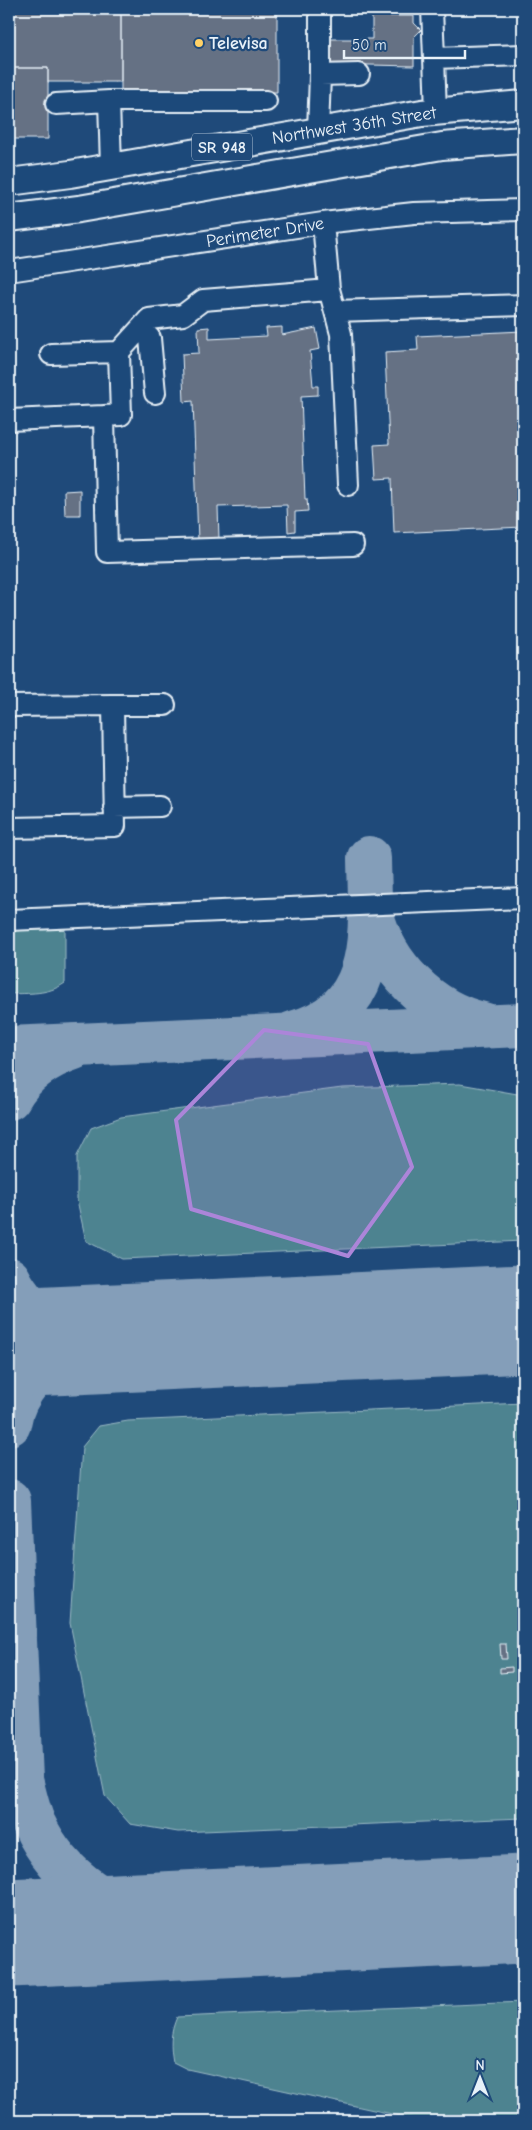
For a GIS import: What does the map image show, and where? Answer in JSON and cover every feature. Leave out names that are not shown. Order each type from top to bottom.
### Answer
[{"type":"main road","name":"Northwest 36th Street","points":[[9,182],[111,167],[436,112],[523,104]]},
{"type":"main road","points":[[436,112],[442,146]]},
{"type":"main road","name":"Northwest 36th Street","points":[[9,218],[79,209],[442,146],[523,140]]},
{"type":"street","points":[[318,131],[320,9]]},
{"type":"street","points":[[432,9],[436,112]]},
{"type":"street","points":[[434,58],[523,55]]},
{"type":"street","points":[[320,75],[359,74]]},
{"type":"street","points":[[56,104],[266,101]]},
{"type":"street","points":[[109,102],[111,167]]},
{"type":"street","name":"Perimeter Drive","points":[[9,271],[323,223],[414,214],[523,210]]},
{"type":"street","points":[[323,223],[329,290],[342,334],[348,484]]},
{"type":"street","points":[[9,420],[121,415],[119,352],[149,319],[183,315],[203,300],[329,290]]},
{"type":"street","points":[[335,311],[523,305]]},
{"type":"street","points":[[140,329],[150,338],[155,393]]},
{"type":"street","points":[[51,354],[119,352]]},
{"type":"street","points":[[104,416],[108,552],[353,545]]},
{"type":"street","points":[[9,828],[115,826],[113,705]]},
{"type":"street","points":[[9,706],[165,705]]},
{"type":"street","points":[[114,807],[160,806]]},
{"type":"street","points":[[9,920],[523,898]]},
{"type":"highlighted area","points":[[264,1030],[368,1044],[412,1167],[348,1256],[191,1209],[176,1120]]},
{"type":"green space","points":[[65,927],[65,983],[52,990],[9,994],[9,930]]},
{"type":"green space","points":[[460,1084],[523,1095],[523,1241],[122,1259],[86,1241],[77,1200],[77,1156],[91,1128],[121,1117],[342,1088]]},
{"type":"green space","points":[[523,1403],[523,1818],[178,1832],[130,1824],[105,1796],[70,1623],[82,1447],[99,1426],[128,1421]]},
{"type":"green space","points":[[523,2002],[523,2121],[429,2121],[410,2118],[187,2069],[173,2062],[171,2050],[173,2028],[177,2017]]},
{"type":"building","points":[[9,9],[121,9],[121,82],[48,82],[48,68],[9,68]]},
{"type":"building","points":[[121,9],[277,9],[277,92],[121,93]]},
{"type":"building","points":[[372,16],[414,16],[414,23],[421,30],[414,37],[414,66],[326,64],[326,39],[372,39]]},
{"type":"building","points":[[9,68],[48,68],[48,139],[9,139]]},
{"type":"building","points":[[209,327],[209,339],[267,336],[266,328],[282,327],[282,335],[316,328],[320,349],[310,351],[313,386],[318,386],[318,395],[301,396],[305,499],[307,499],[308,511],[295,512],[295,531],[288,532],[287,505],[218,507],[219,540],[198,541],[193,401],[184,402],[182,354],[199,353],[198,328]]},
{"type":"building","points":[[523,331],[523,527],[394,533],[392,478],[376,479],[374,445],[389,444],[385,352],[418,350],[417,336]]},
{"type":"building","points":[[80,490],[80,515],[65,515],[64,491]]},
{"type":"building","points":[[500,1644],[506,1644],[507,1659],[501,1659]]},
{"type":"building","points":[[512,1667],[512,1672],[500,1673],[500,1668]]},
{"type":"taxiway","points":[[293,1033],[322,1022],[343,1006],[356,986],[365,964],[369,939],[369,858]]},
{"type":"taxiway","points":[[372,914],[387,952],[412,984],[445,1009],[483,1024]]},
{"type":"taxiway","points":[[9,1048],[523,1025]]},
{"type":"taxiway","points":[[9,1098],[21,1081],[37,1067],[54,1056],[74,1048]]},
{"type":"taxiway","points":[[9,1279],[28,1306],[51,1323],[78,1333],[110,1337]]},
{"type":"taxiway","points":[[9,1424],[16,1401],[23,1389],[50,1360],[60,1353],[77,1346],[121,1338]]},
{"type":"taxiway","points":[[9,1501],[21,1780],[32,1819],[45,1843],[73,1877],[109,1902],[129,1911],[172,1921],[199,1923],[280,1921]]},
{"type":"runway","points":[[9,1343],[523,1319]]},
{"type":"runway","points":[[9,1933],[523,1909]]},
{"type":"place","name":"Televisa","points":[[199,43]]}]
